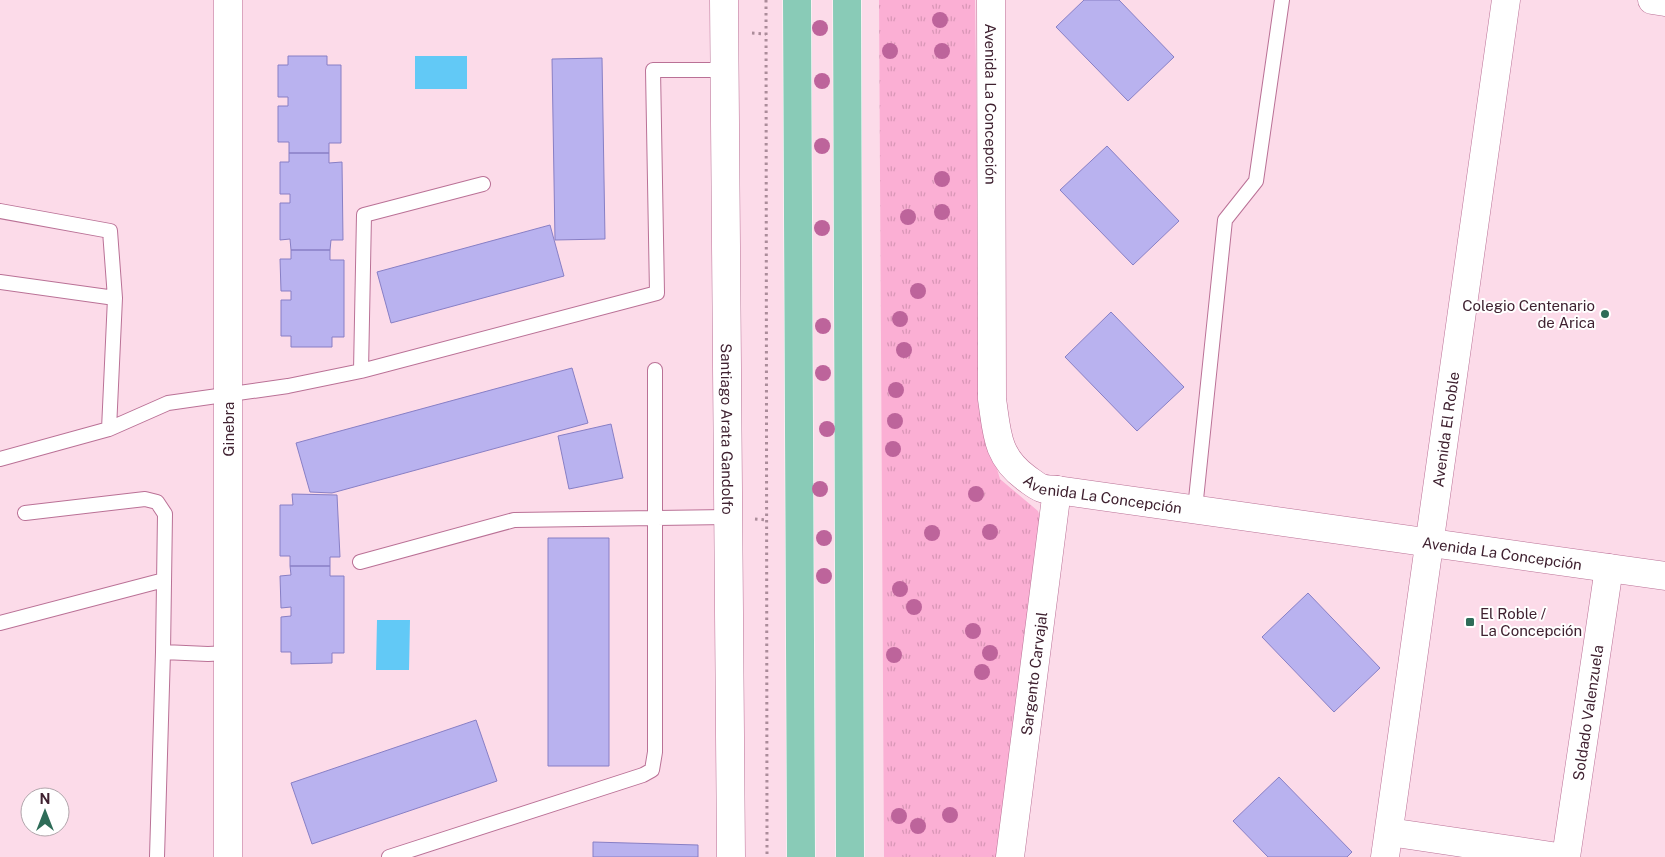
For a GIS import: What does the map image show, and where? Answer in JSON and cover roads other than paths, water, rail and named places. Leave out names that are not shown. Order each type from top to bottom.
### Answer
[{"type":"main road","points":[[796,0],[801,857]]},
{"type":"main road","points":[[847,0],[850,857]]},
{"type":"street","name":"Ginebra","points":[[228,0],[228,857]]},
{"type":"street","name":"Santiago Arata Gandolfo","points":[[724,0],[732,857]]},
{"type":"street","name":"Avenida La Concepción","points":[[991,0],[992,398],[996,428],[1005,457],[1014,469],[1042,489],[1665,576]]},
{"type":"street","name":"Avenida El Roble","points":[[1387,844],[1506,0]]},
{"type":"street","points":[[1652,0],[1665,2]]},
{"type":"street","name":"Sargento Carvajal","points":[[1010,857],[1057,490]]},
{"type":"street","name":"Soldado Valenzuela","points":[[1566,857],[1609,568]]},
{"type":"street","points":[[1387,844],[1558,857]]},
{"type":"lane","points":[[1195,509],[1225,220],[1256,181],[1282,0]]},
{"type":"lane","points":[[0,459],[109,429],[168,403],[288,386],[361,371],[657,293],[653,70],[725,70]]},
{"type":"lane","points":[[361,371],[364,214],[482,184]]},
{"type":"lane","points":[[0,211],[110,231],[115,298],[109,429]]},
{"type":"lane","points":[[0,282],[115,298]]},
{"type":"lane","points":[[389,857],[634,778],[652,770],[654,752],[654,370]]},
{"type":"lane","points":[[25,513],[145,499],[157,502],[164,514],[163,652],[157,857]]},
{"type":"lane","points":[[360,562],[514,520],[728,517]]},
{"type":"lane","points":[[0,623],[164,580]]},
{"type":"lane","points":[[163,652],[228,653]]},
{"type":"water","points":[[415,56],[467,56],[467,89],[415,89]]},
{"type":"water","points":[[377,620],[410,620],[409,670],[376,670]]},
{"type":"place","name":"Colegio Centenario de Arica","points":[[1605,314]]},
{"type":"place","name":"El Roble / La Concepción","points":[[1470,622]]}]
